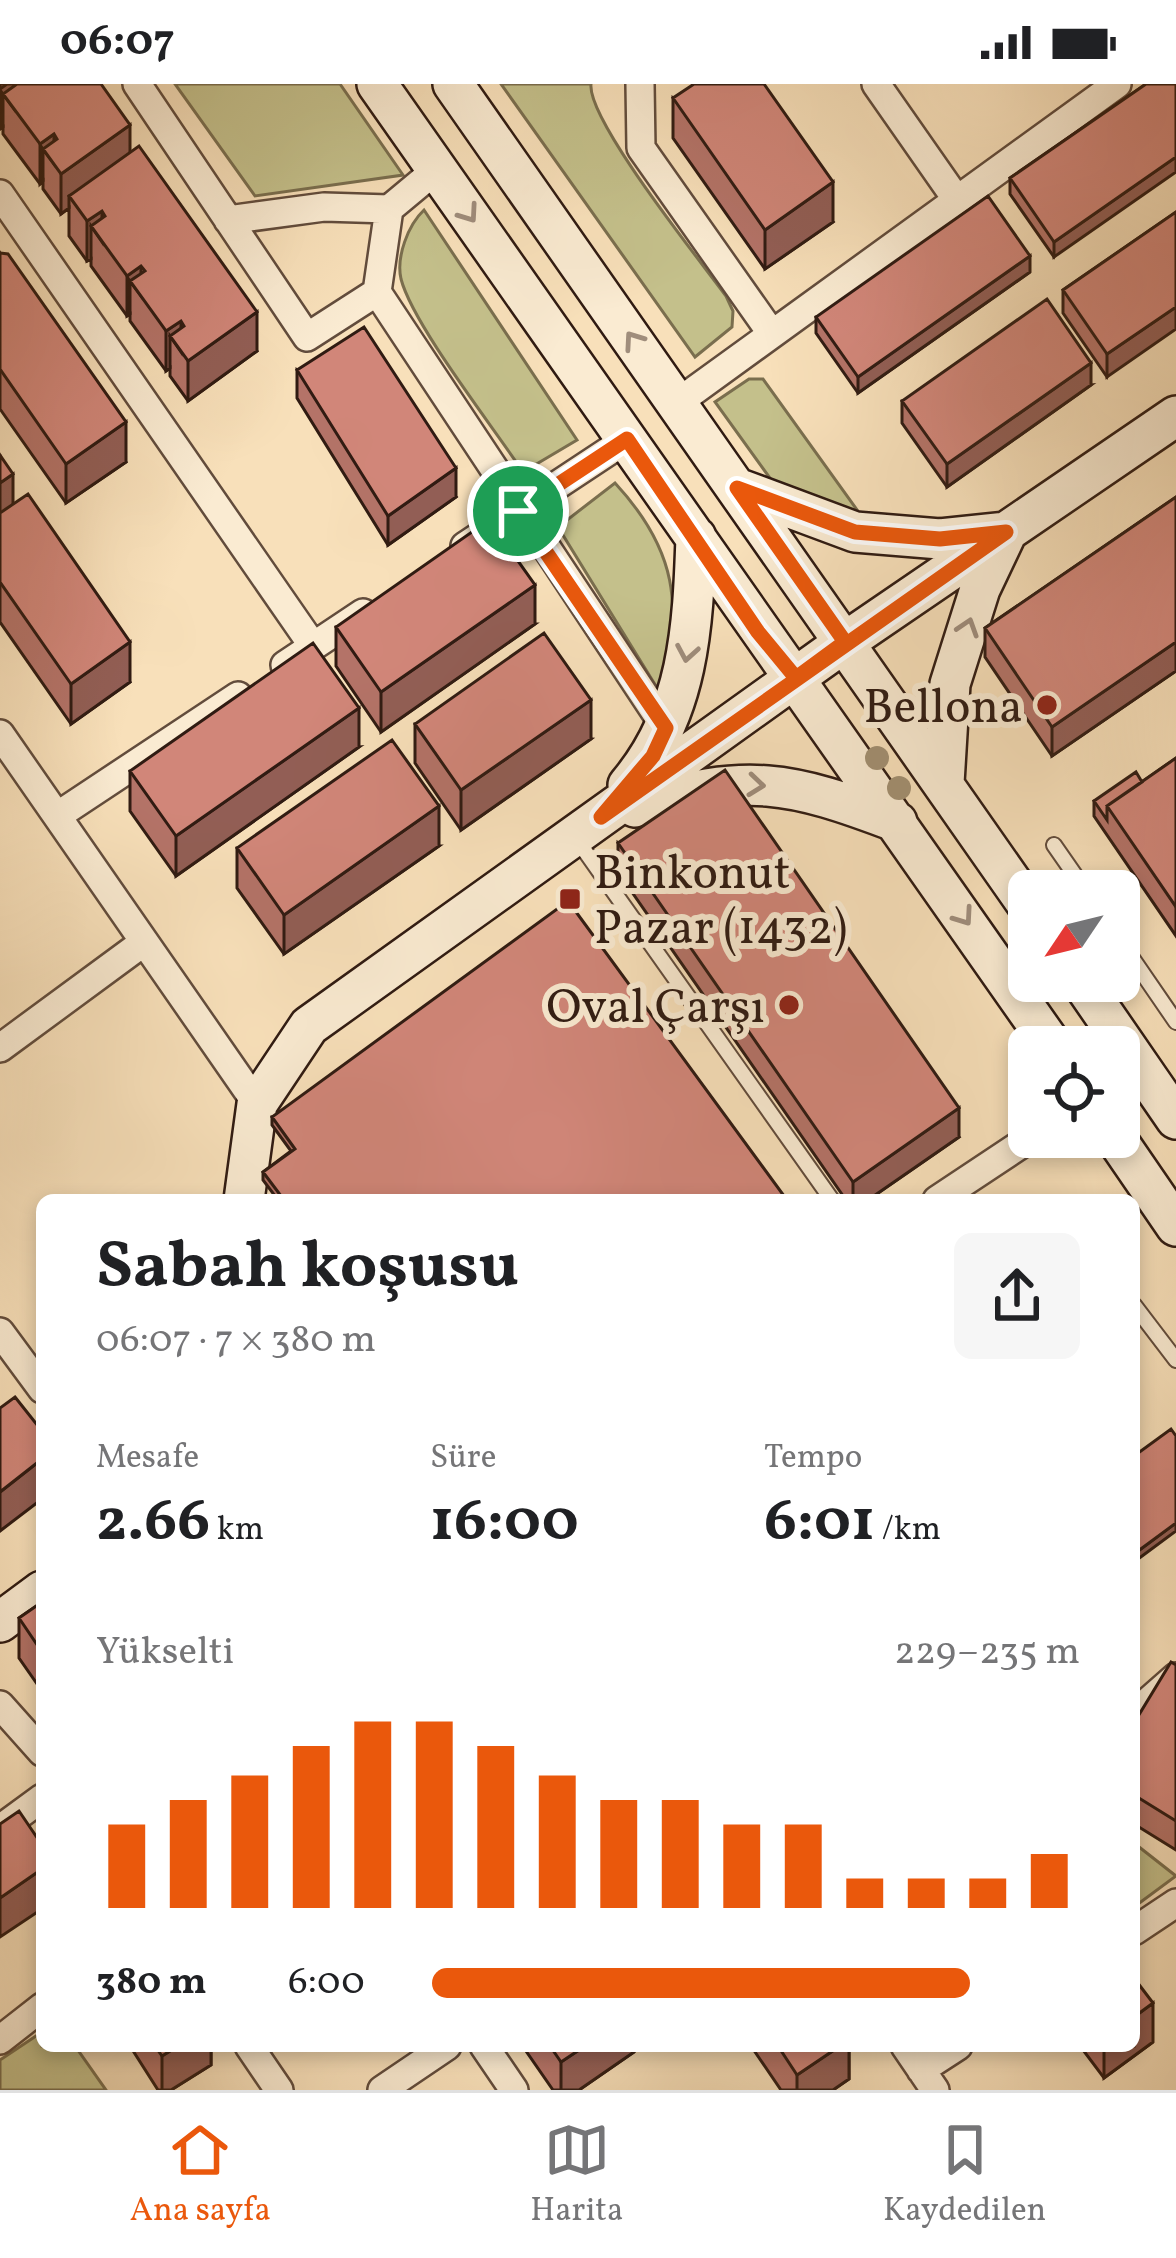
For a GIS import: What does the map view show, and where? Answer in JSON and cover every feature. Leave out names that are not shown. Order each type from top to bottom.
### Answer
[{"type":"main road","points":[[377,84],[1038,1026]]},
{"type":"main road","points":[[453,84],[1008,876]]},
{"type":"main road","points":[[245,1194],[257,1104],[309,1027],[845,642],[1176,416]]},
{"type":"main road","points":[[737,488],[855,532],[940,539],[1006,532]]},
{"type":"main road","points":[[944,783],[950,684],[980,590],[1006,532]]},
{"type":"main road","points":[[573,836],[653,756],[679,700],[693,620],[696,537]]},
{"type":"main road","points":[[573,836],[736,782],[818,792],[896,822]]},
{"type":"main road","points":[[1095,1002],[1176,1119]]},
{"type":"main road","points":[[1129,1158],[1176,1226]]},
{"type":"main road","points":[[0,1622],[36,1595]]},
{"type":"street","points":[[137,84],[307,338],[377,292]]},
{"type":"street","points":[[640,84],[641,148],[772,334]]},
{"type":"street","points":[[876,84],[957,200]]},
{"type":"street","points":[[677,403],[1117,84]]},
{"type":"street","points":[[228,220],[324,207],[388,209],[436,169]]},
{"type":"street","points":[[388,209],[377,292],[666,728]]},
{"type":"street","points":[[5,211],[314,646]]},
{"type":"street","points":[[444,560],[627,439]]},
{"type":"street","points":[[57,816],[388,597]]},
{"type":"street","points":[[0,734],[257,1104]]},
{"type":"street","points":[[0,1048],[145,942]]},
{"type":"street","points":[[946,1194],[1008,1153]]},
{"type":"street","points":[[0,1332],[36,1381]]},
{"type":"street","points":[[1140,1709],[1176,1677]]},
{"type":"street","points":[[0,1705],[36,1745]]},
{"type":"street","points":[[0,1829],[36,1802]]},
{"type":"street","points":[[1140,1928],[1173,1913]]},
{"type":"street","points":[[0,2040],[36,2012]]},
{"type":"street","points":[[253,2052],[279,2090]]},
{"type":"street","points":[[382,2090],[438,2052]]},
{"type":"street","points":[[488,2052],[514,2090]]},
{"type":"street","points":[[909,2052],[928,2080],[953,2052]]},
{"type":"lane","points":[[573,836],[828,1194]]},
{"type":"lane","points":[[1054,845],[1071,870]]},
{"type":"lane","points":[[1140,969],[1175,1019]]},
{"type":"lane","points":[[1140,1313],[1176,1360]]},
{"type":"shaded area","points":[[175,84],[340,84],[403,175],[255,196]]},
{"type":"shaded area","points":[[501,84],[591,84],[595,102],[625,157],[726,296],[733,311],[732,327],[695,357]]},
{"type":"shaded area","points":[[424,210],[577,440],[523,472],[408,299],[400,261],[413,224]]},
{"type":"shaded area","points":[[749,379],[763,379],[860,514],[780,492],[715,402]]},
{"type":"shaded area","points":[[615,483],[651,532],[670,580],[672,632],[659,691],[558,527]]},
{"type":"shaded area","points":[[1140,1848],[1176,1876],[1140,1903]]},
{"type":"shaded area","points":[[36,2036],[36,2052],[79,2052],[106,2090],[0,2090],[0,2060]]},
{"type":"building","points":[[17,84],[101,84],[130,125],[61,174],[43,149],[57,139],[54,134],[40,144],[3,94]]},
{"type":"building","points":[[694,84],[764,84],[833,182],[765,230],[673,98]]},
{"type":"building","points":[[1146,84],[1176,84],[1176,157],[1054,242],[1010,178]]},
{"type":"building","points":[[139,146],[257,312],[188,361],[170,336],[184,326],[181,321],[166,331],[130,281],[145,271],[141,266],[127,276],[91,226],[105,216],[102,211],[87,221],[69,196]]},
{"type":"building","points":[[988,196],[1030,256],[858,377],[816,317]]},
{"type":"building","points":[[1176,212],[1176,307],[1107,354],[1063,290]]},
{"type":"building","points":[[0,253],[8,254],[126,422],[66,464],[0,369]]},
{"type":"building","points":[[1047,299],[1091,363],[947,464],[902,401]]},
{"type":"building","points":[[364,327],[456,468],[388,516],[297,370]]},
{"type":"building","points":[[0,455],[13,474],[0,483]]},
{"type":"building","points":[[28,494],[130,642],[71,684],[0,582],[0,513]]},
{"type":"building","points":[[1176,497],[1176,642],[1052,727],[985,628]]},
{"type":"building","points":[[489,520],[535,585],[381,692],[336,627]]},
{"type":"building","points":[[544,633],[591,700],[461,790],[415,724]]},
{"type":"building","points":[[313,643],[359,708],[176,836],[130,771]]},
{"type":"building","points":[[392,740],[439,806],[284,915],[237,848]]},
{"type":"building","points":[[1176,758],[1176,907],[1107,806]]},
{"type":"building","name":"Oval Çarşı","points":[[725,770],[959,1108],[853,1182],[618,843]]},
{"type":"building","points":[[1136,772],[1142,782],[1107,806],[1107,820],[1094,801]]},
{"type":"building","points":[[568,901],[783,1194],[280,1194],[263,1172],[295,1149],[272,1117]]},
{"type":"building","points":[[15,1397],[36,1423],[36,1464],[0,1492],[0,1408]]},
{"type":"building","points":[[1171,1429],[1176,1436],[1176,1523],[1140,1550],[1140,1452]]},
{"type":"building","points":[[36,1606],[36,1643],[19,1618]]},
{"type":"building","points":[[1171,1662],[1176,1665],[1176,1821],[1140,1799],[1140,1713]]},
{"type":"building","points":[[19,1811],[36,1836],[36,1873],[0,1898],[0,1824]]},
{"type":"building","points":[[1140,1986],[1153,2003],[1140,2013]]},
{"type":"building","points":[[554,2052],[576,2052],[561,2062]]},
{"type":"building","points":[[782,2052],[831,2052],[797,2075]]},
{"type":"place","name":"Bellona","points":[[1047,705]]},
{"type":"place","name":"Binkonut Pazar (1432)","points":[[570,899]]},
{"type":"place","name":"Oval Çarşı","points":[[789,1005]]},
{"type":"route","points":[[627,439],[758,632],[796,678],[845,642],[737,488],[855,532],[940,539],[1006,532],[601,817],[653,756],[666,728],[518,511],[627,439]]}]
